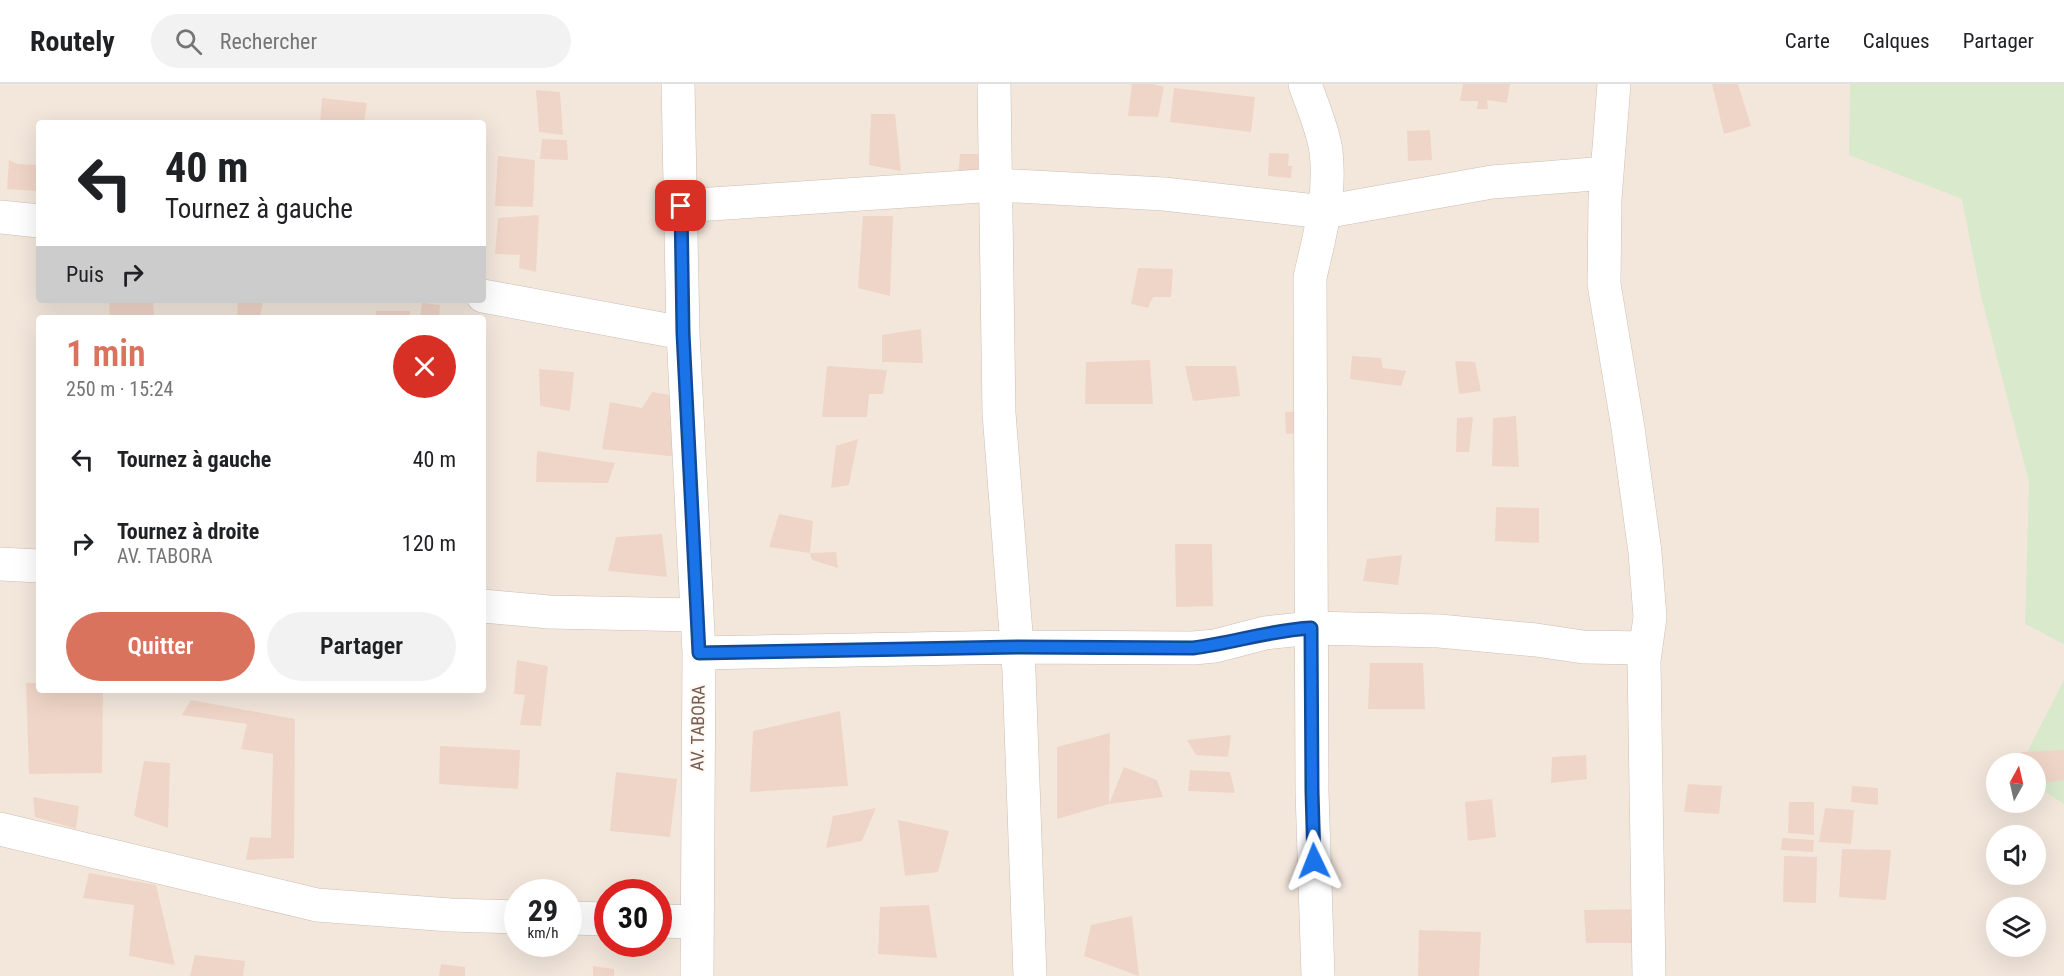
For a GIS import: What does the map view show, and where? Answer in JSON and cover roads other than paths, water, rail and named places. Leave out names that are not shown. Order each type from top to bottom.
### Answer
[{"type":"street","name":"AV. TABORA","points":[[678,84],[683,333],[699,653],[697,976]]},
{"type":"street","points":[[994,84],[999,413],[1017,647],[1030,976]]},
{"type":"street","points":[[1305,84],[1326,149],[1328,186],[1310,277],[1312,791],[1318,976]]},
{"type":"street","points":[[1614,84],[1605,199],[1604,284],[1628,428],[1645,552],[1650,617],[1644,661],[1649,976]]},
{"type":"street","points":[[681,206],[996,185],[1164,194],[1324,212],[1492,182],[1607,173]]},
{"type":"street","points":[[0,217],[36,221]]},
{"type":"street","points":[[486,297],[683,333]]},
{"type":"street","points":[[0,564],[36,566]]},
{"type":"street","points":[[486,606],[549,612],[696,615]]},
{"type":"street","points":[[699,653],[1017,647],[1193,648],[1265,633],[1311,628],[1439,631],[1583,647],[1646,648]]},
{"type":"street","points":[[0,820],[0,857]]},
{"type":"street","points":[[0,829],[317,905],[504,917]]},
{"type":"street","points":[[672,921],[696,922]]}]
